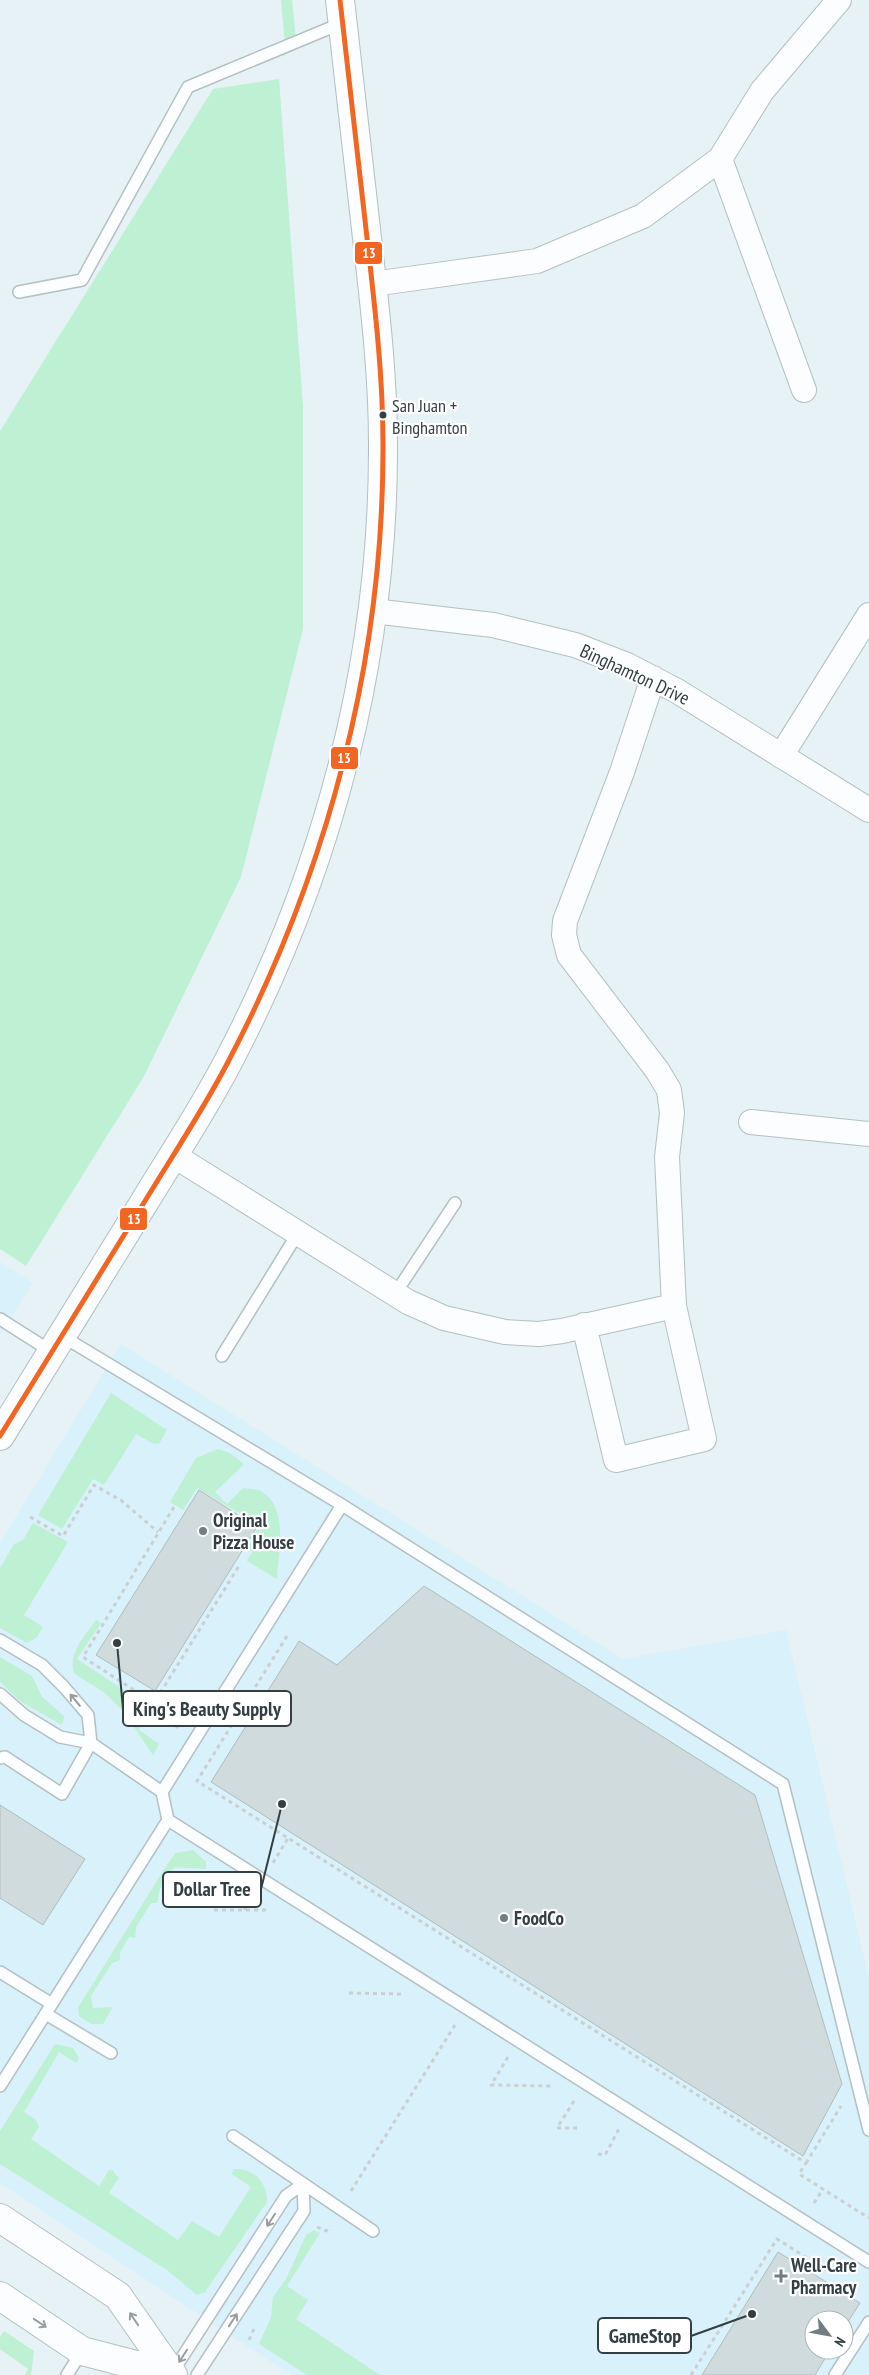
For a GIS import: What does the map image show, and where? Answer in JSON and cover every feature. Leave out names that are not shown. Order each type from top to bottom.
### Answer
[{"type":"main road","points":[[0,1436],[227,1064],[276,963],[309,880],[342,773],[361,686],[373,611],[380,530],[383,441],[372,284],[341,11]]},
{"type":"main road","points":[[0,2218],[118,2296],[180,2375]]},
{"type":"main road","points":[[0,2296],[82,2351],[180,2375]]},
{"type":"street","points":[[372,284],[537,261],[643,216],[720,159],[762,91],[839,0]]},
{"type":"street","points":[[720,159],[804,390]]},
{"type":"street","name":"Binghamton Drive","points":[[373,611],[493,625],[575,645],[653,678],[869,810]]},
{"type":"street","points":[[781,756],[869,615]]},
{"type":"street","points":[[584,1325],[616,1460],[704,1439],[674,1306],[667,1157],[672,1113],[669,1090],[657,1070],[569,955],[564,935],[565,921],[622,772],[653,678]]},
{"type":"street","points":[[751,1122],[869,1134]]},
{"type":"street","points":[[173,1155],[396,1294],[444,1318],[504,1332],[539,1334],[674,1306]]},
{"type":"lane","points":[[20,292],[82,280],[188,87],[341,11]]},
{"type":"lane","points":[[396,1294],[455,1203]]},
{"type":"lane","points":[[222,1356],[298,1233]]},
{"type":"lane","points":[[0,1318],[57,1344],[342,1505],[783,1784],[869,2130]]},
{"type":"lane","points":[[162,1792],[342,1505]]},
{"type":"lane","points":[[0,1640],[42,1665],[64,1687],[88,1715],[91,1743],[62,1794],[5,1757],[0,1758]]},
{"type":"lane","points":[[0,1694],[24,1715],[60,1737],[91,1743],[162,1792],[168,1820],[0,2086]]},
{"type":"lane","points":[[168,1820],[869,2262]]},
{"type":"lane","points":[[0,1972],[111,2053]]},
{"type":"lane","points":[[233,2136],[373,2231]]},
{"type":"lane","points":[[180,2375],[286,2196],[303,2184]]},
{"type":"lane","points":[[180,2375],[304,2211],[303,2184]]},
{"type":"lane","points":[[835,2375],[869,2322]]},
{"type":"lane","points":[[66,2375],[82,2351]]},
{"type":"path","points":[[30,1517],[63,1536],[94,1485],[122,1502],[158,1532]]},
{"type":"path","points":[[174,1507],[83,1657],[154,1703],[239,1566]]},
{"type":"path","points":[[287,1636],[196,1781],[806,2163]]},
{"type":"path","points":[[214,1910],[267,1910]]},
{"type":"path","points":[[349,1993],[400,1994],[405,1988]]},
{"type":"path","points":[[312,2224],[326,2232],[456,2024]]},
{"type":"path","points":[[509,2055],[491,2085],[550,2088],[554,2081]]},
{"type":"path","points":[[576,2097],[557,2128],[578,2128]]},
{"type":"path","points":[[845,2100],[799,2174],[869,2218]]},
{"type":"path","points":[[804,2221],[823,2189]]},
{"type":"path","points":[[691,2375],[777,2239],[828,2270],[833,2263],[825,2258]]},
{"type":"path","points":[[249,2340],[256,2324]]},
{"type":"shaded area","points":[[0,1262],[33,1283],[0,1335]]},
{"type":"shaded area","points":[[121,1344],[623,1659],[786,1630],[869,1978],[869,2370],[866,2375],[291,2375],[0,2183],[0,1543]]},
{"type":"green space","points":[[281,0],[292,0],[296,40],[285,45]]},
{"type":"green space","points":[[279,79],[303,406],[303,629],[241,877],[143,1078],[26,1266],[0,1249],[0,431],[213,89]]},
{"type":"green space","points":[[111,1393],[167,1430],[159,1444],[152,1443],[136,1434],[104,1485],[93,1479],[62,1529],[38,1515]]},
{"type":"green space","points":[[218,1449],[230,1453],[244,1464],[215,1492],[227,1504],[243,1488],[258,1490],[270,1499],[276,1509],[280,1532],[277,1579],[247,1561],[252,1552],[247,1548],[260,1525],[197,1488],[183,1510],[170,1502],[196,1458]]},
{"type":"green space","points":[[33,1523],[68,1542],[24,1615],[43,1627],[37,1637],[27,1643],[0,1628],[0,1568],[14,1544],[23,1540]]},
{"type":"green space","points":[[96,1620],[101,1623],[77,1659],[148,1706],[139,1730],[159,1744],[153,1755],[115,1702],[75,1674],[73,1660],[75,1653],[82,1639]]},
{"type":"green space","points":[[0,1657],[32,1676],[42,1697],[64,1716],[63,1723],[60,1724],[20,1701],[0,1682]]},
{"type":"green space","points":[[193,1850],[206,1862],[206,1869],[174,1867],[160,1889],[157,1903],[151,1903],[136,1927],[135,1938],[129,1937],[120,1952],[120,1960],[112,1963],[91,1996],[93,2008],[113,2007],[103,2024],[91,2024],[79,2016],[78,2008],[168,1863],[176,1853]]},
{"type":"green space","points":[[55,2044],[73,2048],[79,2058],[76,2063],[59,2052],[24,2112],[36,2120],[39,2127],[31,2139],[99,2186],[109,2170],[112,2170],[119,2178],[109,2193],[178,2240],[192,2221],[219,2237],[251,2187],[232,2174],[234,2169],[248,2171],[262,2183],[265,2188],[267,2202],[205,2292],[197,2295],[167,2270],[0,2164],[0,2131]]},
{"type":"green space","points":[[314,2230],[320,2233],[287,2286],[308,2300],[296,2319],[380,2375],[307,2375],[259,2344],[271,2317],[273,2297],[286,2279],[306,2235]]},
{"type":"green space","points":[[4,2331],[34,2351],[31,2375],[25,2375],[28,2369],[0,2349],[0,2337]]},
{"type":"building","points":[[199,1490],[257,1527],[155,1691],[96,1655]]},
{"type":"building","points":[[424,1586],[755,1795],[842,2084],[803,2156],[211,1782],[299,1641],[337,1665]]},
{"type":"building","points":[[0,1805],[85,1859],[43,1925],[0,1898]]},
{"type":"building","points":[[778,2252],[860,2303],[854,2312],[854,2310],[804,2310],[804,2360],[824,2360],[815,2375],[702,2375]]},
{"type":"transit line","name":"13","points":[[0,1436],[188,1132],[228,1062],[263,989],[295,915],[321,839],[343,762],[361,684],[373,604],[381,524],[383,443],[378,336],[340,0]]},
{"type":"place","name":"San Juan + Binghamton","points":[[383,415]]},
{"type":"place","name":"Original Pizza House","points":[[203,1531]]},
{"type":"place","name":"King's Beauty Supply","points":[[117,1643]]},
{"type":"place","name":"Dollar Tree","points":[[282,1804]]},
{"type":"place","name":"FoodCo","points":[[504,1918]]},
{"type":"place","name":"Well-Care Pharmacy","points":[[781,2276]]},
{"type":"place","name":"GameStop","points":[[752,2314]]}]
